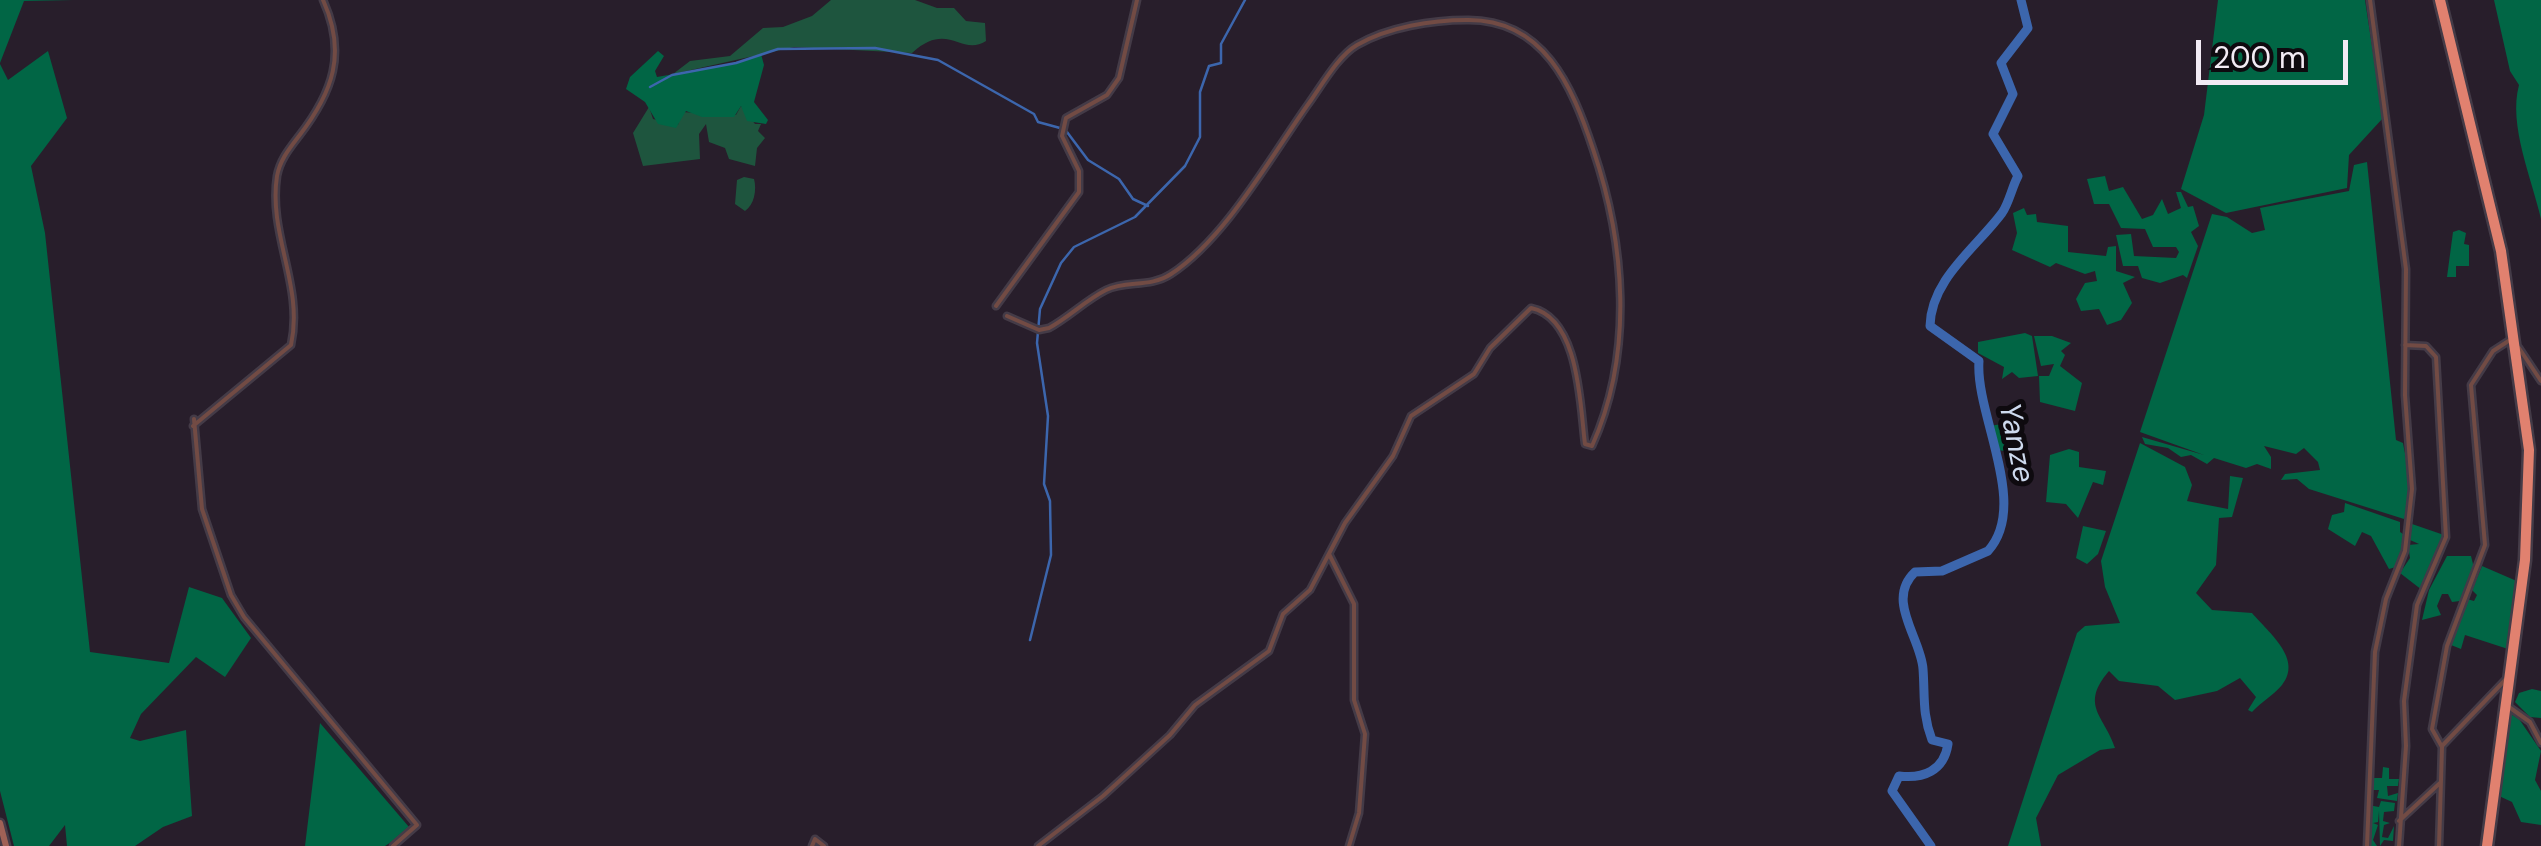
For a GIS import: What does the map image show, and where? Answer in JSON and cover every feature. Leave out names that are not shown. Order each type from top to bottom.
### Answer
[{"type":"highway","points":[[2440,0],[2501,251],[2530,477],[2525,560],[2487,846]]},
{"type":"main road","points":[[0,823],[6,846]]},
{"type":"street","points":[[193,426],[291,345],[296,303],[276,225],[277,176],[281,161],[326,96],[337,69],[334,30],[323,0]]},
{"type":"street","points":[[996,306],[1079,192],[1079,171],[1062,136],[1066,118],[1107,94],[1120,78],[1137,0]]},
{"type":"street","points":[[2367,846],[2375,652],[2410,519],[2406,269],[2370,0]]},
{"type":"street","points":[[1007,316],[1039,330],[1050,328],[1108,288],[1149,284],[1171,274],[1240,200],[1354,46],[1411,26],[1452,20],[1502,22],[1539,45],[1557,63],[1572,90],[1598,164],[1623,294],[1613,373],[1590,447],[1585,444],[1584,404],[1565,338],[1552,318],[1531,308],[1490,348],[1474,374],[1411,416],[1393,456],[1345,523],[1310,590],[1283,614],[1269,651],[1196,705],[1170,735],[1103,796],[1038,846]]},
{"type":"street","points":[[2439,846],[2442,747],[2432,728],[2447,646],[2485,545],[2471,385],[2493,351],[2513,338],[2541,381]]},
{"type":"street","points":[[2398,846],[2406,746],[2404,701],[2417,605],[2446,537],[2436,357],[2426,346],[2405,346]]},
{"type":"street","points":[[194,419],[202,509],[222,577],[244,617],[417,826],[393,846]]},
{"type":"street","points":[[1329,554],[1354,604],[1354,700],[1365,734],[1359,814],[1349,846]]},
{"type":"street","points":[[2442,747],[2508,677]]},
{"type":"street","points":[[2505,706],[2522,713],[2541,743]]},
{"type":"street","points":[[2399,820],[2440,783]]},
{"type":"street","points":[[812,846],[815,839],[824,846]]},
{"type":"green space","points":[[0,0],[73,0],[24,1],[0,63]]},
{"type":"green space","points":[[831,0],[915,0],[937,8],[954,8],[966,21],[985,23],[986,41],[969,45],[935,39],[912,53],[794,47],[673,74],[690,61],[730,56],[763,28],[783,27],[812,16]]},
{"type":"green space","points":[[2218,0],[2365,0],[2383,118],[2349,155],[2347,188],[2226,213],[2181,189],[2204,115]]},
{"type":"green space","points":[[2494,0],[2541,0],[2541,219],[2519,134],[2519,85],[2510,71]]},
{"type":"green space","points":[[48,51],[67,118],[31,166],[45,233],[90,652],[169,663],[189,587],[222,598],[251,638],[225,677],[196,657],[141,714],[130,738],[140,741],[186,730],[192,816],[163,827],[135,846],[67,846],[65,825],[49,846],[14,846],[0,791],[0,64],[8,80]]},
{"type":"green space","points":[[658,51],[664,56],[655,71],[657,77],[736,63],[761,54],[764,65],[754,102],[768,120],[766,124],[747,121],[741,106],[734,117],[702,117],[686,111],[676,128],[658,124],[645,102],[626,89],[630,77]]},
{"type":"green space","points":[[741,106],[755,124],[761,124],[758,131],[765,138],[757,148],[755,166],[729,159],[725,148],[709,142],[706,124],[699,134],[700,159],[643,166],[633,133],[649,107],[653,119],[678,125],[681,112],[736,115]]},
{"type":"green space","points":[[2367,162],[2396,440],[2403,443],[2410,482],[2410,502],[2404,519],[2309,489],[2297,479],[2281,480],[2285,474],[2320,470],[2318,462],[2304,448],[2296,454],[2264,446],[2271,457],[2271,469],[2257,464],[2246,468],[2214,458],[2207,464],[2191,455],[2181,457],[2168,448],[2145,444],[2142,437],[2204,455],[2140,432],[2212,214],[2227,217],[2252,233],[2265,230],[2260,208],[2349,191],[2354,165]]},
{"type":"green space","points":[[2105,176],[2109,191],[2123,187],[2142,219],[2153,215],[2162,199],[2168,214],[2181,208],[2176,192],[2181,192],[2188,207],[2193,206],[2199,226],[2191,232],[2198,246],[2187,278],[2183,275],[2160,283],[2142,278],[2138,266],[2123,266],[2116,235],[2131,234],[2134,256],[2176,258],[2179,252],[2176,247],[2153,247],[2145,229],[2121,228],[2109,204],[2094,204],[2087,179]]},
{"type":"green space","points":[[754,179],[755,188],[753,201],[745,211],[735,204],[737,180]]},
{"type":"green space","points":[[2024,208],[2027,215],[2036,214],[2037,222],[2068,226],[2068,252],[2106,256],[2108,247],[2116,246],[2116,271],[2135,277],[2123,283],[2132,303],[2121,320],[2107,325],[2099,309],[2081,311],[2076,299],[2085,283],[2097,281],[2095,271],[2085,274],[2056,263],[2050,267],[2012,250],[2017,233],[2013,213]]},
{"type":"green space","points":[[2453,232],[2466,233],[2469,266],[2456,266],[2456,277],[2447,277]]},
{"type":"green space","points":[[2025,333],[2032,336],[2038,376],[2019,378],[2012,372],[2002,379],[2004,367],[1978,353],[1978,342]]},
{"type":"green space","points":[[2034,336],[2052,336],[2071,343],[2061,351],[2065,355],[2060,366],[2082,383],[2075,411],[2040,402],[2039,376],[2049,376],[2054,364],[2041,366]]},
{"type":"green space","points":[[2009,423],[2021,427],[2012,453],[1999,450],[1989,426]]},
{"type":"green space","points":[[2140,443],[2185,467],[2192,485],[2187,501],[2228,509],[2230,476],[2243,478],[2232,517],[2219,518],[2216,565],[2196,593],[2212,610],[2252,613],[2281,647],[2289,666],[2287,675],[2279,689],[2252,712],[2248,710],[2256,697],[2240,678],[2217,691],[2175,700],[2158,686],[2119,681],[2109,671],[2100,683],[2095,702],[2115,748],[2100,750],[2058,775],[2036,818],[2041,846],[2008,846],[2077,633],[2085,626],[2120,623],[2105,587],[2101,561]]},
{"type":"green space","points":[[2069,449],[2079,452],[2079,467],[2106,471],[2103,485],[2093,482],[2078,518],[2066,504],[2046,502],[2050,455]]},
{"type":"green space","points":[[2345,503],[2400,522],[2400,532],[2406,536],[2396,567],[2389,569],[2371,536],[2362,532],[2355,546],[2328,529],[2332,515],[2344,512]]},
{"type":"green space","points":[[2412,524],[2444,535],[2422,590],[2400,573],[2410,558],[2408,545],[2419,544],[2410,540]]},
{"type":"green space","points":[[2083,526],[2106,531],[2098,554],[2087,564],[2076,558]]},
{"type":"green space","points":[[2447,556],[2471,556],[2474,568],[2460,601],[2452,602],[2448,594],[2442,594],[2437,606],[2441,615],[2422,620],[2429,590]]},
{"type":"green space","points":[[2482,566],[2519,582],[2508,649],[2465,635],[2461,649],[2451,645],[2467,599],[2474,601],[2477,595],[2472,590]]},
{"type":"green space","points":[[2541,691],[2541,718],[2530,717],[2515,702],[2519,693]]},
{"type":"green space","points":[[2509,713],[2519,719],[2541,751],[2535,780],[2541,791],[2541,825],[2521,822],[2512,802],[2499,796]]},
{"type":"green space","points":[[320,723],[410,830],[385,846],[305,846]]},
{"type":"green space","points":[[2383,767],[2389,768],[2389,779],[2399,779],[2398,786],[2387,786],[2388,796],[2398,793],[2397,801],[2377,798],[2379,790],[2369,790],[2369,778],[2382,778]]},
{"type":"green space","points":[[2381,801],[2395,803],[2394,811],[2384,812],[2383,821],[2390,823],[2384,825],[2382,837],[2388,838],[2394,826],[2393,841],[2384,840],[2380,846],[2379,811],[2378,822],[2373,823],[2378,825],[2373,840],[2377,846],[2368,846],[2368,805],[2379,807]]},
{"type":"waterway","points":[[1030,640],[1051,555],[1050,501],[1044,484],[1048,416],[1037,343],[1040,309],[1061,263],[1074,247],[1135,217],[1185,166],[1200,137],[1200,92],[1209,66],[1221,63],[1221,44],[1245,0]]},
{"type":"waterway","name":"Yanze","points":[[1931,846],[1892,791],[1899,776],[1916,776],[1937,767],[1948,744],[1932,740],[1929,731],[1921,657],[1903,595],[1915,572],[1942,571],[1988,551],[2000,532],[2004,509],[2003,485],[1980,383],[1979,361],[1930,326],[1932,309],[1946,279],[2002,213],[2018,176],[1993,134],[2013,94],[2001,63],[2028,28],[2021,0]]},
{"type":"waterway","points":[[650,87],[672,75],[736,63],[778,49],[875,48],[938,60],[1034,114],[1038,122],[1060,128]]},
{"type":"waterway","points":[[1067,132],[1088,160],[1119,179],[1133,199],[1148,206]]}]
